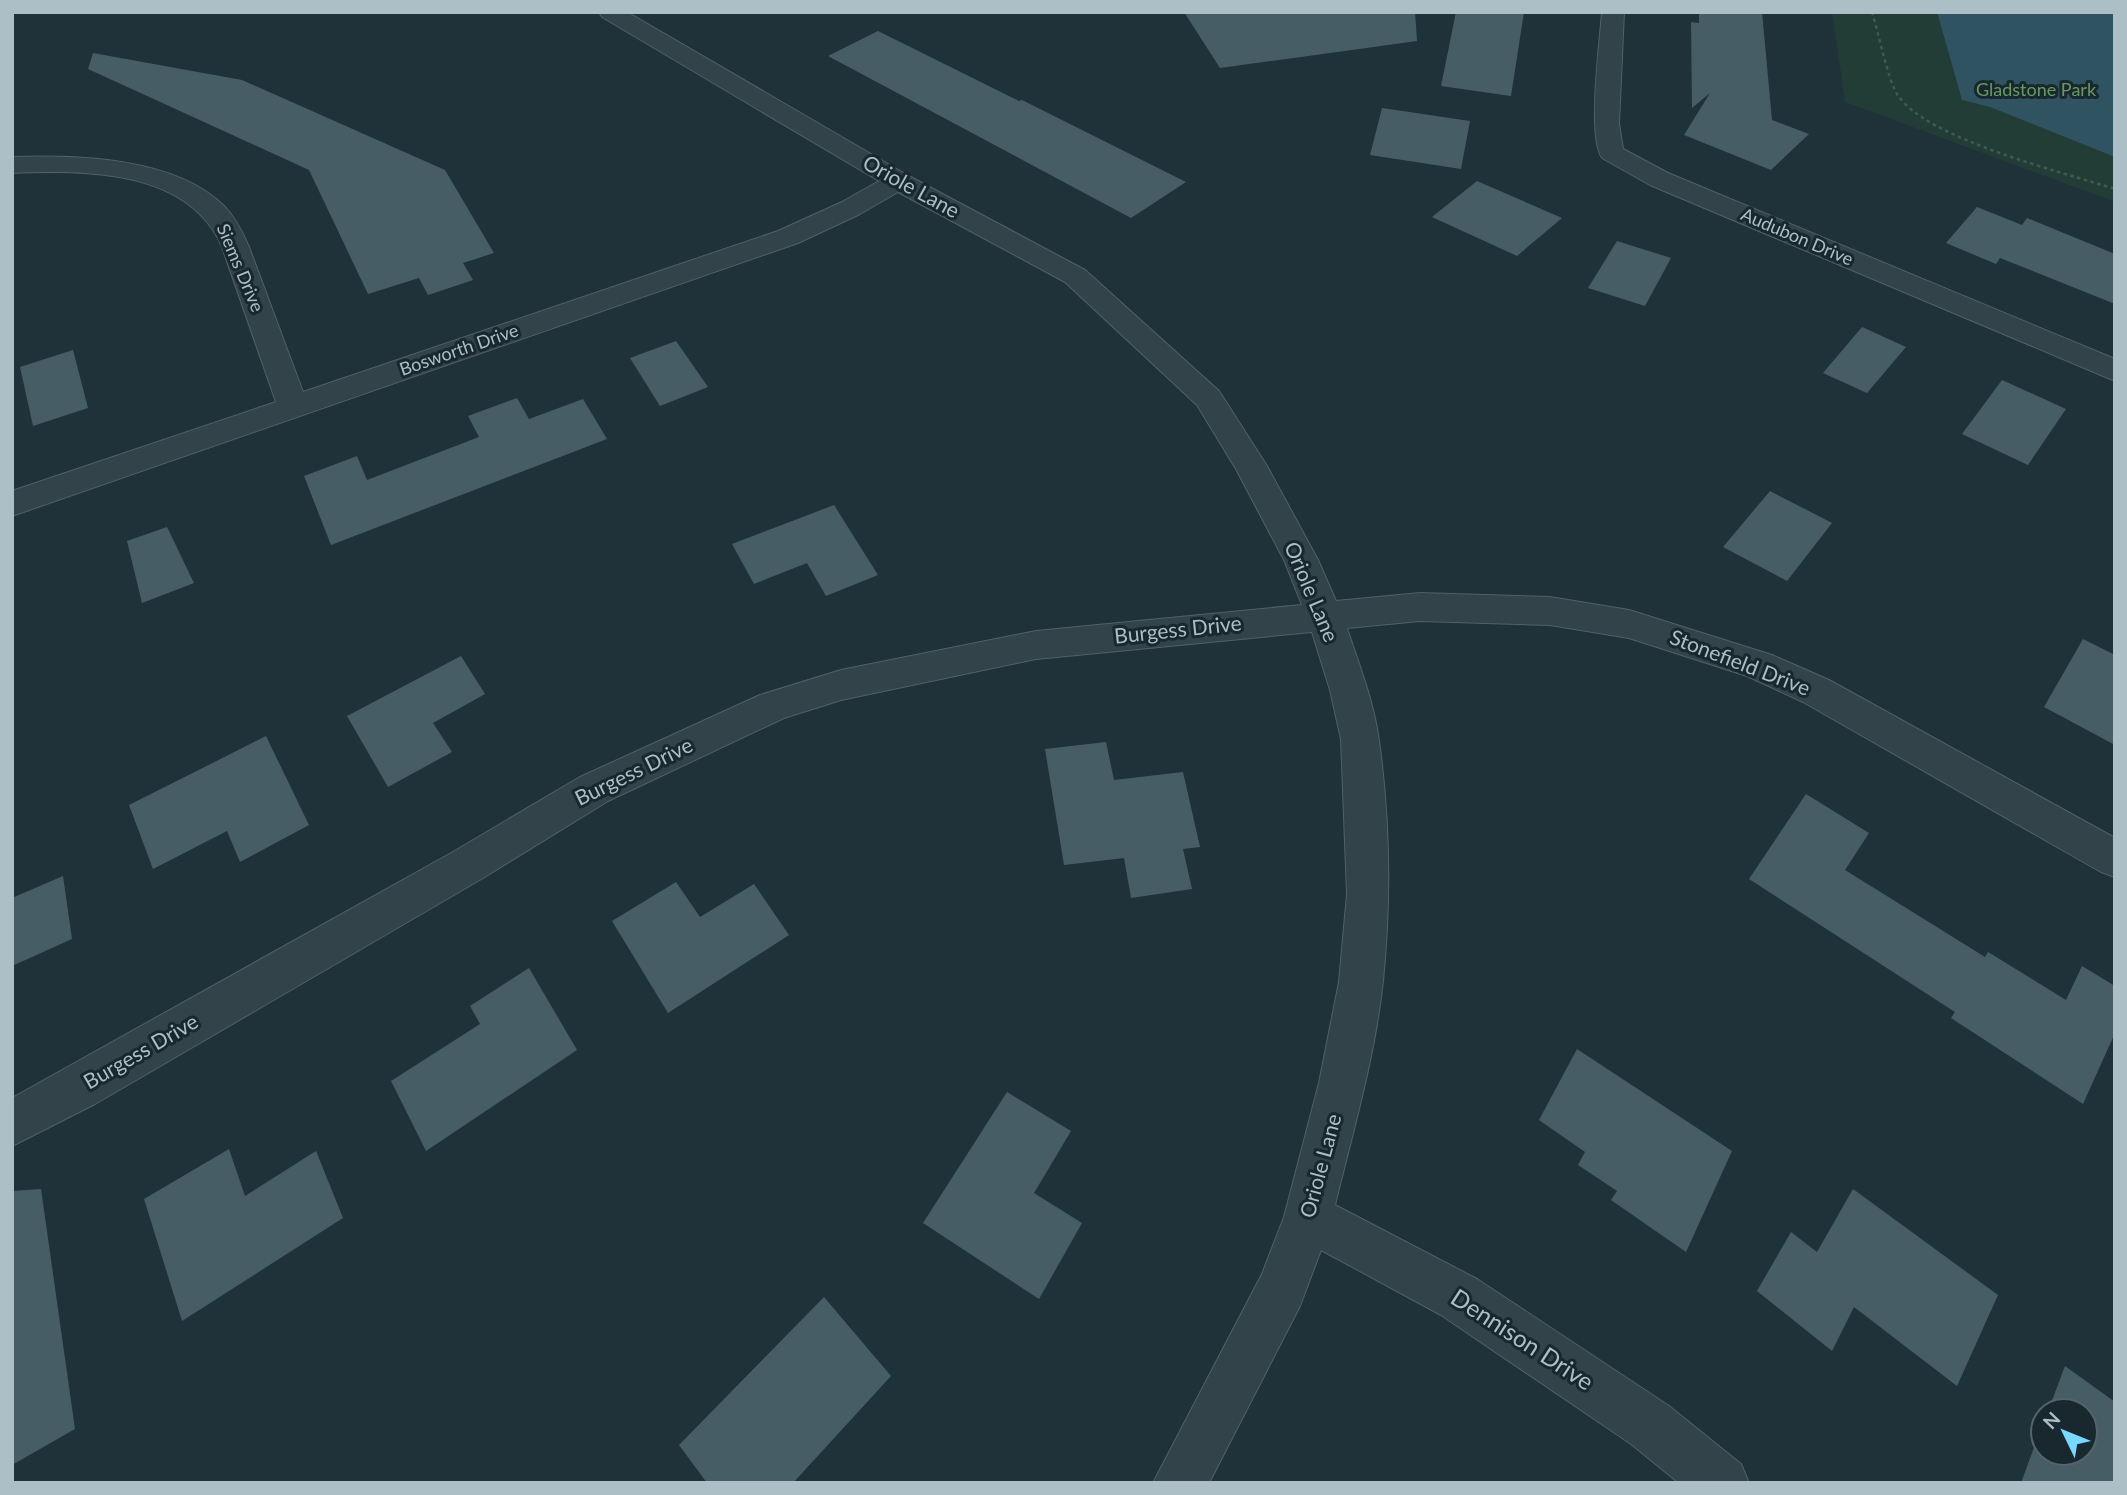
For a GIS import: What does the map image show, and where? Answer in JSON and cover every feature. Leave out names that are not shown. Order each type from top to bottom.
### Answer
[{"type":"street","name":"Oriole Lane","points":[[610,12],[898,181],[1076,276],[1208,398],[1251,466],[1301,560],[1325,616],[1349,690],[1360,739],[1368,894],[1359,995],[1342,1083],[1308,1217],[1282,1287],[1180,1483]]},
{"type":"street","name":"Audubon Drive","points":[[1613,12],[1606,124],[1611,153],[1659,179],[2115,371]]},
{"type":"street","name":"Siems Drive","points":[[12,165],[64,163],[124,171],[159,180],[213,210],[235,249],[293,407]]},
{"type":"street","name":"Bosworth Drive","points":[[12,504],[788,237],[851,208],[898,181]]},
{"type":"street","name":"Stonefield Drive","points":[[1325,616],[1420,607],[1539,611],[1629,624],[1689,642],[1759,665],[1816,691],[2115,859]]},
{"type":"street","name":"Burgess Drive","points":[[12,1123],[79,1088],[468,865],[594,789],[773,706],[854,682],[1036,645],[1325,616]]},
{"type":"street","name":"Dennison Drive","points":[[1308,1217],[1459,1297],[1650,1425],[1722,1483]]},
{"type":"path","points":[[1872,12],[1897,94],[1929,124],[1986,148],[2115,189]]},
{"type":"green space","name":"Gladstone Park","points":[[1832,12],[2115,12],[2115,202],[1845,102]]},
{"type":"water","points":[[1937,12],[2115,12],[2115,157],[1990,107],[1962,100]]},
{"type":"building","points":[[1184,12],[1415,12],[1417,41],[1220,68]]},
{"type":"building","points":[[1456,12],[1524,12],[1511,96],[1441,86]]},
{"type":"building","points":[[1699,12],[1762,12],[1772,120],[1809,134],[1771,170],[1684,135],[1710,93],[1692,108],[1691,22],[1699,23]]},
{"type":"building","points":[[878,31],[1186,182],[1131,218],[828,56]]},
{"type":"building","points":[[93,53],[242,80],[445,170],[494,253],[463,263],[473,280],[428,295],[419,278],[368,294],[309,170],[88,69]]},
{"type":"building","points":[[1382,108],[1470,121],[1461,169],[1370,155]]},
{"type":"building","points":[[1477,181],[1562,218],[1517,256],[1432,217]]},
{"type":"building","points":[[1977,207],[2022,225],[2027,218],[2115,254],[2115,304],[2000,258],[1996,264],[1946,243]]},
{"type":"building","points":[[1617,241],[1671,258],[1645,306],[1588,288]]},
{"type":"building","points":[[1862,327],[1906,347],[1867,393],[1823,373]]},
{"type":"building","points":[[676,341],[708,387],[660,406],[630,358]]},
{"type":"building","points":[[73,350],[88,408],[33,426],[20,367]]},
{"type":"building","points":[[2002,380],[2066,409],[2028,465],[1962,434]]},
{"type":"building","points":[[517,398],[529,419],[583,399],[607,439],[331,545],[304,476],[357,456],[367,480],[479,437],[468,416]]},
{"type":"building","points":[[1770,491],[1832,523],[1787,581],[1723,547]]},
{"type":"building","points":[[834,505],[878,575],[826,596],[807,563],[754,584],[732,544]]},
{"type":"building","points":[[167,527],[194,583],[142,603],[127,541]]},
{"type":"building","points":[[2083,639],[2115,655],[2115,745],[2044,707]]},
{"type":"building","points":[[461,656],[485,694],[433,723],[452,752],[388,787],[347,716]]},
{"type":"building","points":[[266,736],[309,825],[240,862],[227,831],[153,869],[129,805]]},
{"type":"building","points":[[1106,742],[1114,780],[1183,772],[1200,847],[1183,849],[1192,889],[1131,898],[1124,858],[1064,865],[1045,749]]},
{"type":"building","points":[[1806,794],[1869,833],[1845,870],[1985,957],[1988,952],[2066,1000],[2082,966],[2115,986],[2115,1033],[2083,1104],[1951,1018],[1955,1012],[1749,879]]},
{"type":"building","points":[[63,876],[72,939],[12,966],[12,898]]},
{"type":"building","points":[[676,882],[700,917],[754,884],[789,935],[668,1013],[612,921]]},
{"type":"building","points":[[529,968],[577,1050],[426,1151],[391,1081],[480,1024],[470,1006]]},
{"type":"building","points":[[1577,1049],[1732,1151],[1686,1252],[1611,1200],[1617,1191],[1578,1165],[1585,1152],[1539,1120]]},
{"type":"building","points":[[1007,1092],[1071,1131],[1034,1193],[1082,1223],[1039,1299],[923,1223]]},
{"type":"building","points":[[229,1149],[245,1196],[316,1151],[343,1218],[182,1321],[144,1199]]},
{"type":"building","points":[[41,1189],[75,1429],[12,1465],[12,1191]]},
{"type":"building","points":[[1853,1189],[1998,1295],[1957,1386],[1854,1307],[1832,1351],[1757,1291],[1791,1232],[1817,1252]]},
{"type":"building","points":[[824,1297],[891,1376],[793,1483],[707,1483],[679,1445]]},
{"type":"building","points":[[2065,1366],[2115,1402],[2115,1483],[2021,1483],[2029,1461],[2029,1467],[2099,1467],[2099,1397],[2053,1397]]}]
